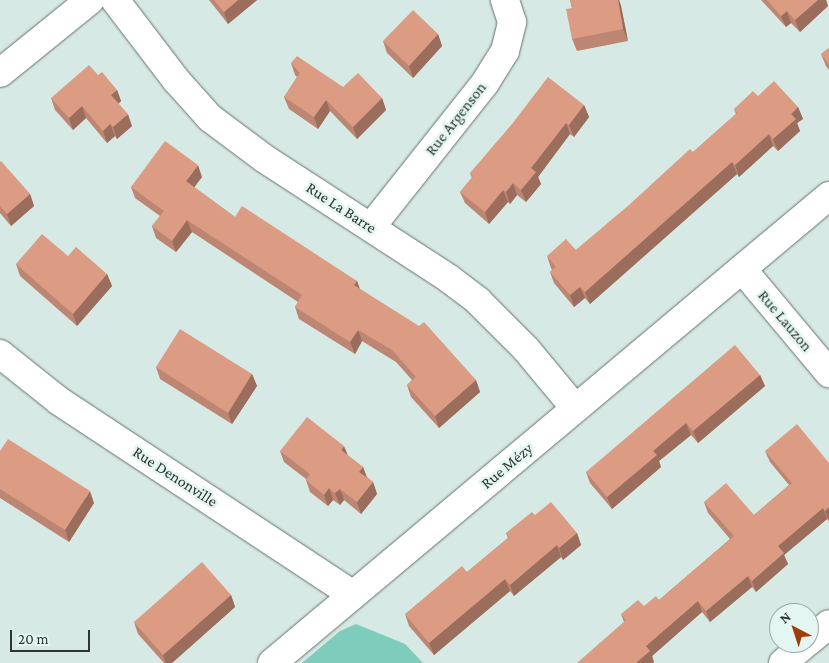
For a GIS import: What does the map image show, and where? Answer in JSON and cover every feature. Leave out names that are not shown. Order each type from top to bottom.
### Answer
[{"type":"street","points":[[0,73],[90,0]]},
{"type":"street","name":"Rue La Barre","points":[[115,0],[176,80],[210,118],[251,149],[448,278],[478,301],[526,349],[575,408]]},
{"type":"street","name":"Rue Argenson","points":[[370,227],[485,83],[505,51],[512,22],[505,0]]},
{"type":"street","name":"Rue Mézy","points":[[272,663],[829,196]]},
{"type":"street","name":"Rue Lauzon","points":[[742,269],[829,373]]},
{"type":"street","name":"Rue Denonville","points":[[0,354],[59,401],[353,595]]},
{"type":"street","points":[[819,633],[829,624]]},
{"type":"street","points":[[782,663],[794,653]]},
{"type":"green space","points":[[356,624],[405,644],[423,663],[302,663],[340,631]]},
{"type":"building","points":[[214,0],[238,0],[224,12]]},
{"type":"building","points":[[570,0],[618,0],[623,29],[572,39],[566,9],[572,8]]},
{"type":"building","points":[[767,0],[818,0],[795,20],[787,11],[781,16]]},
{"type":"building","points":[[413,10],[438,34],[409,66],[383,41]]},
{"type":"building","points":[[829,48],[829,64],[821,54]]},
{"type":"building","points":[[297,56],[343,87],[358,73],[382,98],[353,127],[326,100],[314,117],[284,97],[300,73],[291,63]]},
{"type":"building","points":[[89,65],[98,75],[102,72],[117,90],[111,95],[128,114],[113,127],[110,124],[103,131],[82,106],[69,118],[51,98]]},
{"type":"building","points":[[548,77],[584,105],[569,125],[566,123],[531,168],[536,172],[521,190],[513,183],[506,192],[503,190],[485,212],[460,192],[473,176],[470,173],[512,124]]},
{"type":"building","points":[[774,81],[798,107],[791,114],[796,119],[773,139],[769,134],[735,165],[732,162],[585,292],[580,287],[570,295],[550,272],[556,267],[547,256],[566,239],[576,250],[690,149],[693,152],[737,113],[734,109],[753,91],[758,96]]},
{"type":"building","points":[[165,141],[198,165],[186,181],[235,217],[242,206],[357,281],[354,285],[419,326],[424,322],[476,380],[435,416],[407,385],[416,377],[392,350],[358,330],[350,342],[295,307],[302,295],[187,220],[172,241],[152,226],[164,211],[131,187]]},
{"type":"building","points":[[1,161],[30,194],[7,214],[0,206]]},
{"type":"building","points":[[42,234],[68,256],[76,247],[107,274],[73,314],[16,264]]},
{"type":"building","points":[[180,329],[252,374],[228,413],[156,367]]},
{"type":"building","points":[[735,345],[760,375],[693,431],[686,423],[653,451],[657,455],[607,497],[586,472]]},
{"type":"building","points":[[307,417],[344,446],[341,450],[363,467],[359,472],[373,482],[357,502],[340,489],[335,493],[329,488],[324,495],[306,480],[310,474],[280,451]]},
{"type":"building","points":[[797,424],[829,463],[829,507],[825,511],[823,508],[778,546],[784,553],[752,581],[748,576],[706,611],[698,601],[646,646],[650,651],[636,663],[577,663],[626,620],[621,614],[638,600],[644,606],[656,596],[659,600],[734,536],[704,502],[726,483],[754,515],[792,483],[765,451]]},
{"type":"building","points":[[8,439],[90,491],[65,530],[0,489],[0,451]]},
{"type":"building","points":[[551,502],[577,533],[559,548],[557,545],[510,585],[505,579],[429,643],[405,614],[462,566],[467,572],[509,537],[506,533],[532,512],[535,515]]},
{"type":"building","points":[[202,562],[231,595],[163,655],[134,622]]}]
